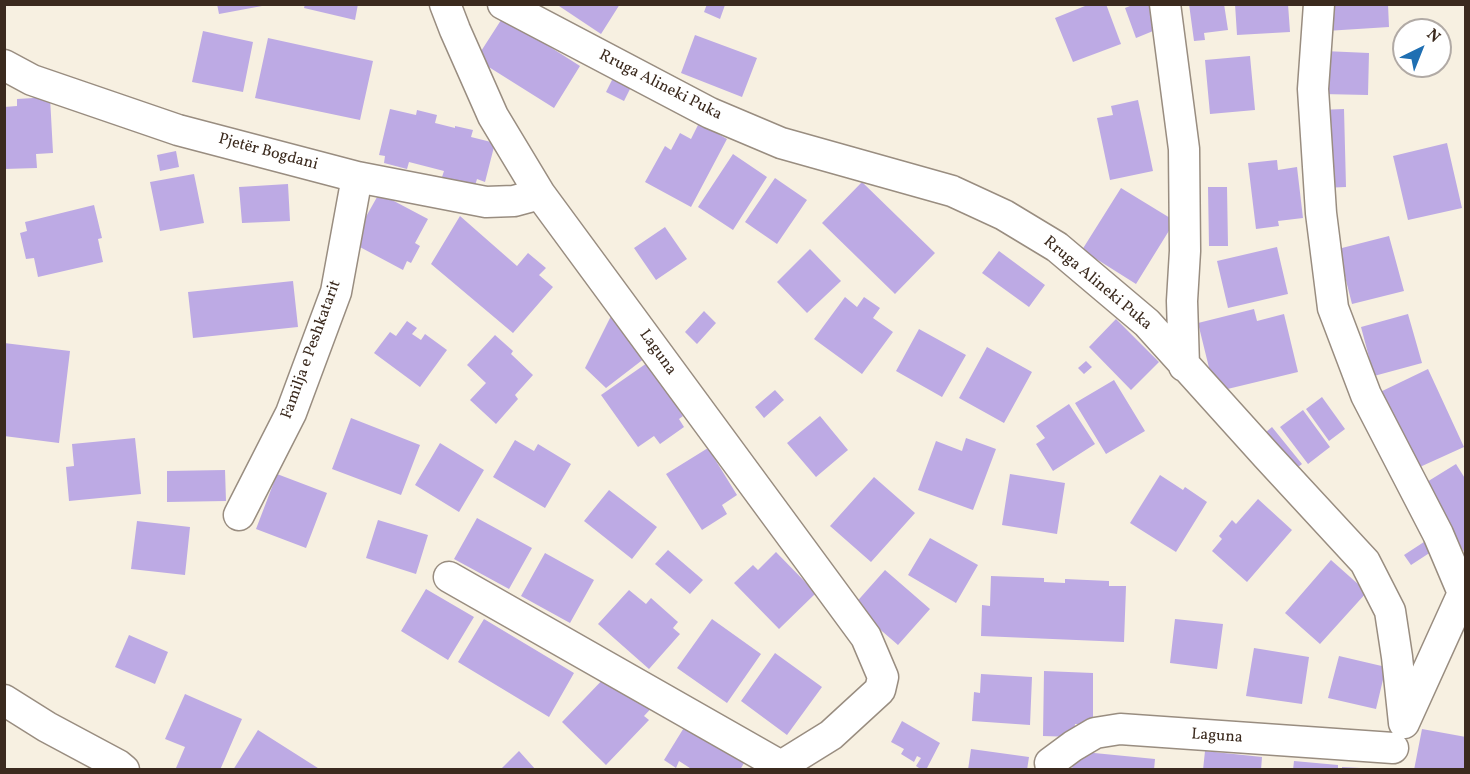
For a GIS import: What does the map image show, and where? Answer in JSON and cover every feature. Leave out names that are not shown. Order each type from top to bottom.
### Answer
[{"type":"street","name":"Laguna","points":[[445,4],[493,116],[540,194],[866,637],[883,676],[880,690],[831,735],[780,768]]},
{"type":"street","name":"Rruga Alineki Puka","points":[[503,4],[710,113],[781,144],[952,191],[1004,215],[1057,247],[1147,323],[1365,562],[1390,611],[1397,657],[1398,747]]},
{"type":"street","points":[[1165,4],[1184,149],[1185,250],[1182,301],[1184,366]]},
{"type":"street","points":[[1319,4],[1313,88],[1321,213],[1334,308],[1366,395],[1438,534],[1464,592],[1398,747]]},
{"type":"street","name":"Pjetër Bogdani","points":[[4,65],[32,80],[178,130],[357,177],[486,202],[514,201],[540,194]]},
{"type":"street","name":"Familja e Peshkatarit","points":[[239,515],[291,413],[336,292],[357,177]]},
{"type":"street","points":[[449,577],[780,768]]},
{"type":"street","points":[[4,700],[124,770]]},
{"type":"street","name":"Laguna","points":[[1050,763],[1095,733],[1120,729],[1398,747]]},
{"type":"building","points":[[217,4],[262,4],[262,6],[219,14]]},
{"type":"building","points":[[305,4],[358,4],[355,20],[304,8]]},
{"type":"building","points":[[556,4],[620,4],[601,34]]},
{"type":"building","points":[[707,4],[725,5],[720,19],[704,12]]},
{"type":"building","points":[[1090,4],[1106,4],[1121,44],[1073,62],[1055,18]]},
{"type":"building","points":[[1135,4],[1149,4],[1158,29],[1136,38],[1125,8]]},
{"type":"building","points":[[1189,4],[1224,4],[1228,30],[1204,33],[1205,40],[1194,41]]},
{"type":"building","points":[[1235,4],[1288,4],[1290,32],[1237,35]]},
{"type":"building","points":[[1324,4],[1388,4],[1389,27],[1326,31]]},
{"type":"building","points":[[503,17],[580,66],[554,108],[476,59]]},
{"type":"building","points":[[203,31],[253,42],[243,92],[192,82]]},
{"type":"building","points":[[695,35],[757,58],[742,97],[681,73]]},
{"type":"building","points":[[268,38],[373,61],[360,120],[255,98]]},
{"type":"building","points":[[1324,51],[1369,53],[1368,95],[1322,94]]},
{"type":"building","points":[[1250,56],[1255,110],[1210,114],[1205,60]]},
{"type":"building","points":[[614,76],[632,85],[624,101],[606,92]]},
{"type":"building","points":[[50,97],[53,153],[36,154],[37,168],[4,169],[4,107],[17,106],[17,99]]},
{"type":"building","points":[[1138,100],[1153,171],[1110,180],[1097,118],[1113,115],[1111,106]]},
{"type":"building","points":[[390,109],[416,115],[417,110],[437,115],[435,123],[473,130],[471,137],[495,143],[485,182],[477,179],[474,189],[441,180],[444,171],[409,162],[407,169],[384,163],[385,156],[379,155]]},
{"type":"building","points":[[1344,109],[1346,187],[1322,188],[1319,110]]},
{"type":"building","points":[[699,123],[727,139],[691,207],[645,182],[665,146],[671,150],[680,133],[691,139]]},
{"type":"building","points":[[1447,143],[1462,208],[1408,220],[1393,156]]},
{"type":"building","points":[[176,151],[179,167],[160,171],[157,155]]},
{"type":"building","points":[[733,154],[767,177],[733,230],[698,207]]},
{"type":"building","points":[[1277,160],[1278,170],[1297,167],[1303,218],[1278,221],[1279,226],[1256,229],[1248,163]]},
{"type":"building","points":[[194,174],[204,223],[160,231],[150,182]]},
{"type":"building","points":[[775,178],[807,200],[777,244],[745,222]]},
{"type":"building","points":[[862,182],[935,253],[895,294],[822,223]]},
{"type":"building","points":[[288,184],[290,221],[242,223],[239,187]]},
{"type":"building","points":[[1208,187],[1227,187],[1228,246],[1209,246]]},
{"type":"building","points":[[1121,188],[1175,221],[1136,284],[1082,250]]},
{"type":"building","points":[[381,190],[393,197],[392,200],[428,219],[415,243],[420,246],[411,263],[407,261],[403,270],[358,246],[354,238]]},
{"type":"building","points":[[94,205],[102,238],[98,239],[103,262],[38,277],[34,258],[26,259],[20,233],[27,231],[25,222]]},
{"type":"building","points":[[460,216],[517,266],[528,253],[546,268],[539,275],[553,287],[513,333],[431,264]]},
{"type":"building","points":[[665,227],[687,259],[656,280],[634,248]]},
{"type":"building","points":[[1389,236],[1404,291],[1352,304],[1338,249]]},
{"type":"building","points":[[1277,247],[1288,294],[1228,308],[1217,261]]},
{"type":"building","points":[[810,249],[841,281],[807,313],[777,282]]},
{"type":"building","points":[[999,251],[1045,285],[1029,307],[982,273]]},
{"type":"building","points":[[293,281],[298,327],[193,338],[188,292]]},
{"type":"building","points":[[845,297],[857,307],[864,297],[880,308],[873,318],[893,332],[862,374],[814,339]]},
{"type":"building","points":[[1254,309],[1257,321],[1284,314],[1298,372],[1215,392],[1198,323]]},
{"type":"building","points":[[704,311],[716,323],[697,344],[685,332]]},
{"type":"building","points":[[612,314],[645,358],[606,388],[585,368]]},
{"type":"building","points":[[1408,314],[1422,363],[1374,376],[1361,327]]},
{"type":"building","points":[[1116,319],[1159,362],[1131,390],[1089,347]]},
{"type":"building","points":[[407,321],[417,328],[412,334],[421,340],[425,334],[447,350],[420,387],[374,353],[390,332],[396,336]]},
{"type":"building","points":[[919,329],[966,355],[942,397],[896,371]]},
{"type":"building","points":[[495,335],[513,351],[511,354],[533,375],[515,395],[518,399],[496,424],[470,400],[486,383],[467,365]]},
{"type":"building","points":[[4,343],[70,351],[59,443],[4,436]]},
{"type":"building","points":[[987,347],[1032,372],[1004,423],[959,398]]},
{"type":"building","points":[[1086,361],[1092,367],[1084,374],[1078,368]]},
{"type":"building","points":[[647,363],[683,416],[679,419],[684,427],[660,444],[654,436],[638,447],[601,395]]},
{"type":"building","points":[[1428,369],[1464,447],[1411,471],[1376,394]]},
{"type":"building","points":[[1114,380],[1145,431],[1106,454],[1075,403]]},
{"type":"building","points":[[775,390],[784,400],[764,418],[755,407]]},
{"type":"building","points":[[1322,397],[1345,429],[1329,441],[1306,409]]},
{"type":"building","points":[[1069,404],[1095,444],[1053,471],[1036,444],[1045,438],[1036,426]]},
{"type":"building","points":[[1303,410],[1330,447],[1308,464],[1280,427]]},
{"type":"building","points":[[820,416],[848,450],[816,477],[787,443]]},
{"type":"building","points":[[351,418],[420,445],[401,495],[332,469]]},
{"type":"building","points":[[1272,427],[1302,464],[1289,474],[1259,438]]},
{"type":"building","points":[[135,438],[141,494],[69,501],[66,467],[74,466],[72,444]]},
{"type":"building","points":[[966,438],[996,449],[973,510],[918,490],[936,441],[962,451]]},
{"type":"building","points":[[515,440],[534,451],[538,444],[571,464],[545,508],[493,477]]},
{"type":"building","points":[[440,443],[484,470],[459,512],[415,485]]},
{"type":"building","points":[[708,448],[737,495],[722,505],[727,514],[702,530],[666,474]]},
{"type":"building","points":[[1456,464],[1466,480],[1466,555],[1422,485]]},
{"type":"building","points":[[225,470],[226,501],[167,502],[167,471]]},
{"type":"building","points":[[277,474],[327,493],[306,548],[256,529]]},
{"type":"building","points":[[1010,474],[1065,483],[1057,534],[1002,525]]},
{"type":"building","points":[[1160,475],[1183,490],[1185,487],[1207,502],[1176,552],[1130,523]]},
{"type":"building","points":[[874,477],[915,513],[871,562],[830,526]]},
{"type":"building","points":[[609,490],[657,527],[632,559],[584,521]]},
{"type":"building","points":[[1258,499],[1292,530],[1247,582],[1212,551],[1222,539],[1219,536],[1232,520],[1236,524]]},
{"type":"building","points":[[477,518],[532,548],[509,589],[454,559]]},
{"type":"building","points":[[378,520],[428,535],[416,574],[366,558]]},
{"type":"building","points":[[137,521],[190,527],[185,575],[131,569]]},
{"type":"building","points":[[930,538],[978,565],[956,603],[908,575]]},
{"type":"building","points":[[1427,540],[1434,550],[1411,565],[1404,555]]},
{"type":"building","points":[[668,550],[703,580],[690,594],[655,564]]},
{"type":"building","points":[[776,552],[816,593],[779,629],[734,583],[753,565],[758,570]]},
{"type":"building","points":[[545,553],[594,580],[570,623],[521,596]]},
{"type":"building","points":[[1331,560],[1367,592],[1320,644],[1285,613]]},
{"type":"building","points":[[885,570],[930,609],[898,645],[853,606]]},
{"type":"building","points":[[991,576],[1044,578],[1044,582],[1065,583],[1065,579],[1109,581],[1109,586],[1126,586],[1124,642],[981,636],[982,605],[990,606]]},
{"type":"building","points":[[426,589],[474,617],[448,660],[401,631]]},
{"type":"building","points":[[629,590],[646,604],[651,598],[678,622],[673,628],[680,634],[649,669],[598,624]]},
{"type":"building","points":[[484,619],[574,673],[549,717],[458,662]]},
{"type":"building","points":[[712,619],[761,654],[727,703],[677,668]]},
{"type":"building","points":[[1175,619],[1223,624],[1217,669],[1170,663]]},
{"type":"building","points":[[129,635],[168,652],[155,684],[115,667]]},
{"type":"building","points":[[1254,648],[1309,657],[1302,704],[1246,696]]},
{"type":"building","points":[[775,653],[822,687],[787,735],[741,701]]},
{"type":"building","points":[[1339,656],[1386,667],[1376,709],[1328,698]]},
{"type":"building","points":[[1044,671],[1093,673],[1093,724],[1075,724],[1074,737],[1043,736]]},
{"type":"building","points":[[609,673],[658,701],[644,716],[649,720],[606,765],[562,722]]},
{"type":"building","points":[[981,674],[1032,677],[1030,725],[972,721],[974,692],[980,693]]},
{"type":"building","points":[[185,694],[242,719],[220,770],[180,770],[176,768],[185,747],[165,739]]},
{"type":"building","points":[[902,721],[940,743],[926,770],[916,766],[921,758],[917,756],[914,762],[901,754],[904,749],[891,742]]},
{"type":"building","points":[[685,726],[744,763],[740,770],[693,770],[679,761],[676,768],[664,760]]},
{"type":"building","points":[[1422,729],[1466,737],[1466,770],[1414,770]]},
{"type":"building","points":[[258,730],[321,770],[233,770]]},
{"type":"building","points":[[971,749],[1029,757],[1027,770],[968,770]]},
{"type":"building","points":[[519,751],[536,770],[500,770]]},
{"type":"building","points":[[1074,751],[1155,759],[1154,770],[1072,770]]},
{"type":"building","points":[[1205,751],[1262,757],[1261,770],[1203,770]]},
{"type":"building","points":[[1294,761],[1338,765],[1338,770],[1293,770]]},
{"type":"building","points":[[1342,767],[1361,768],[1361,770],[1342,770]]}]
